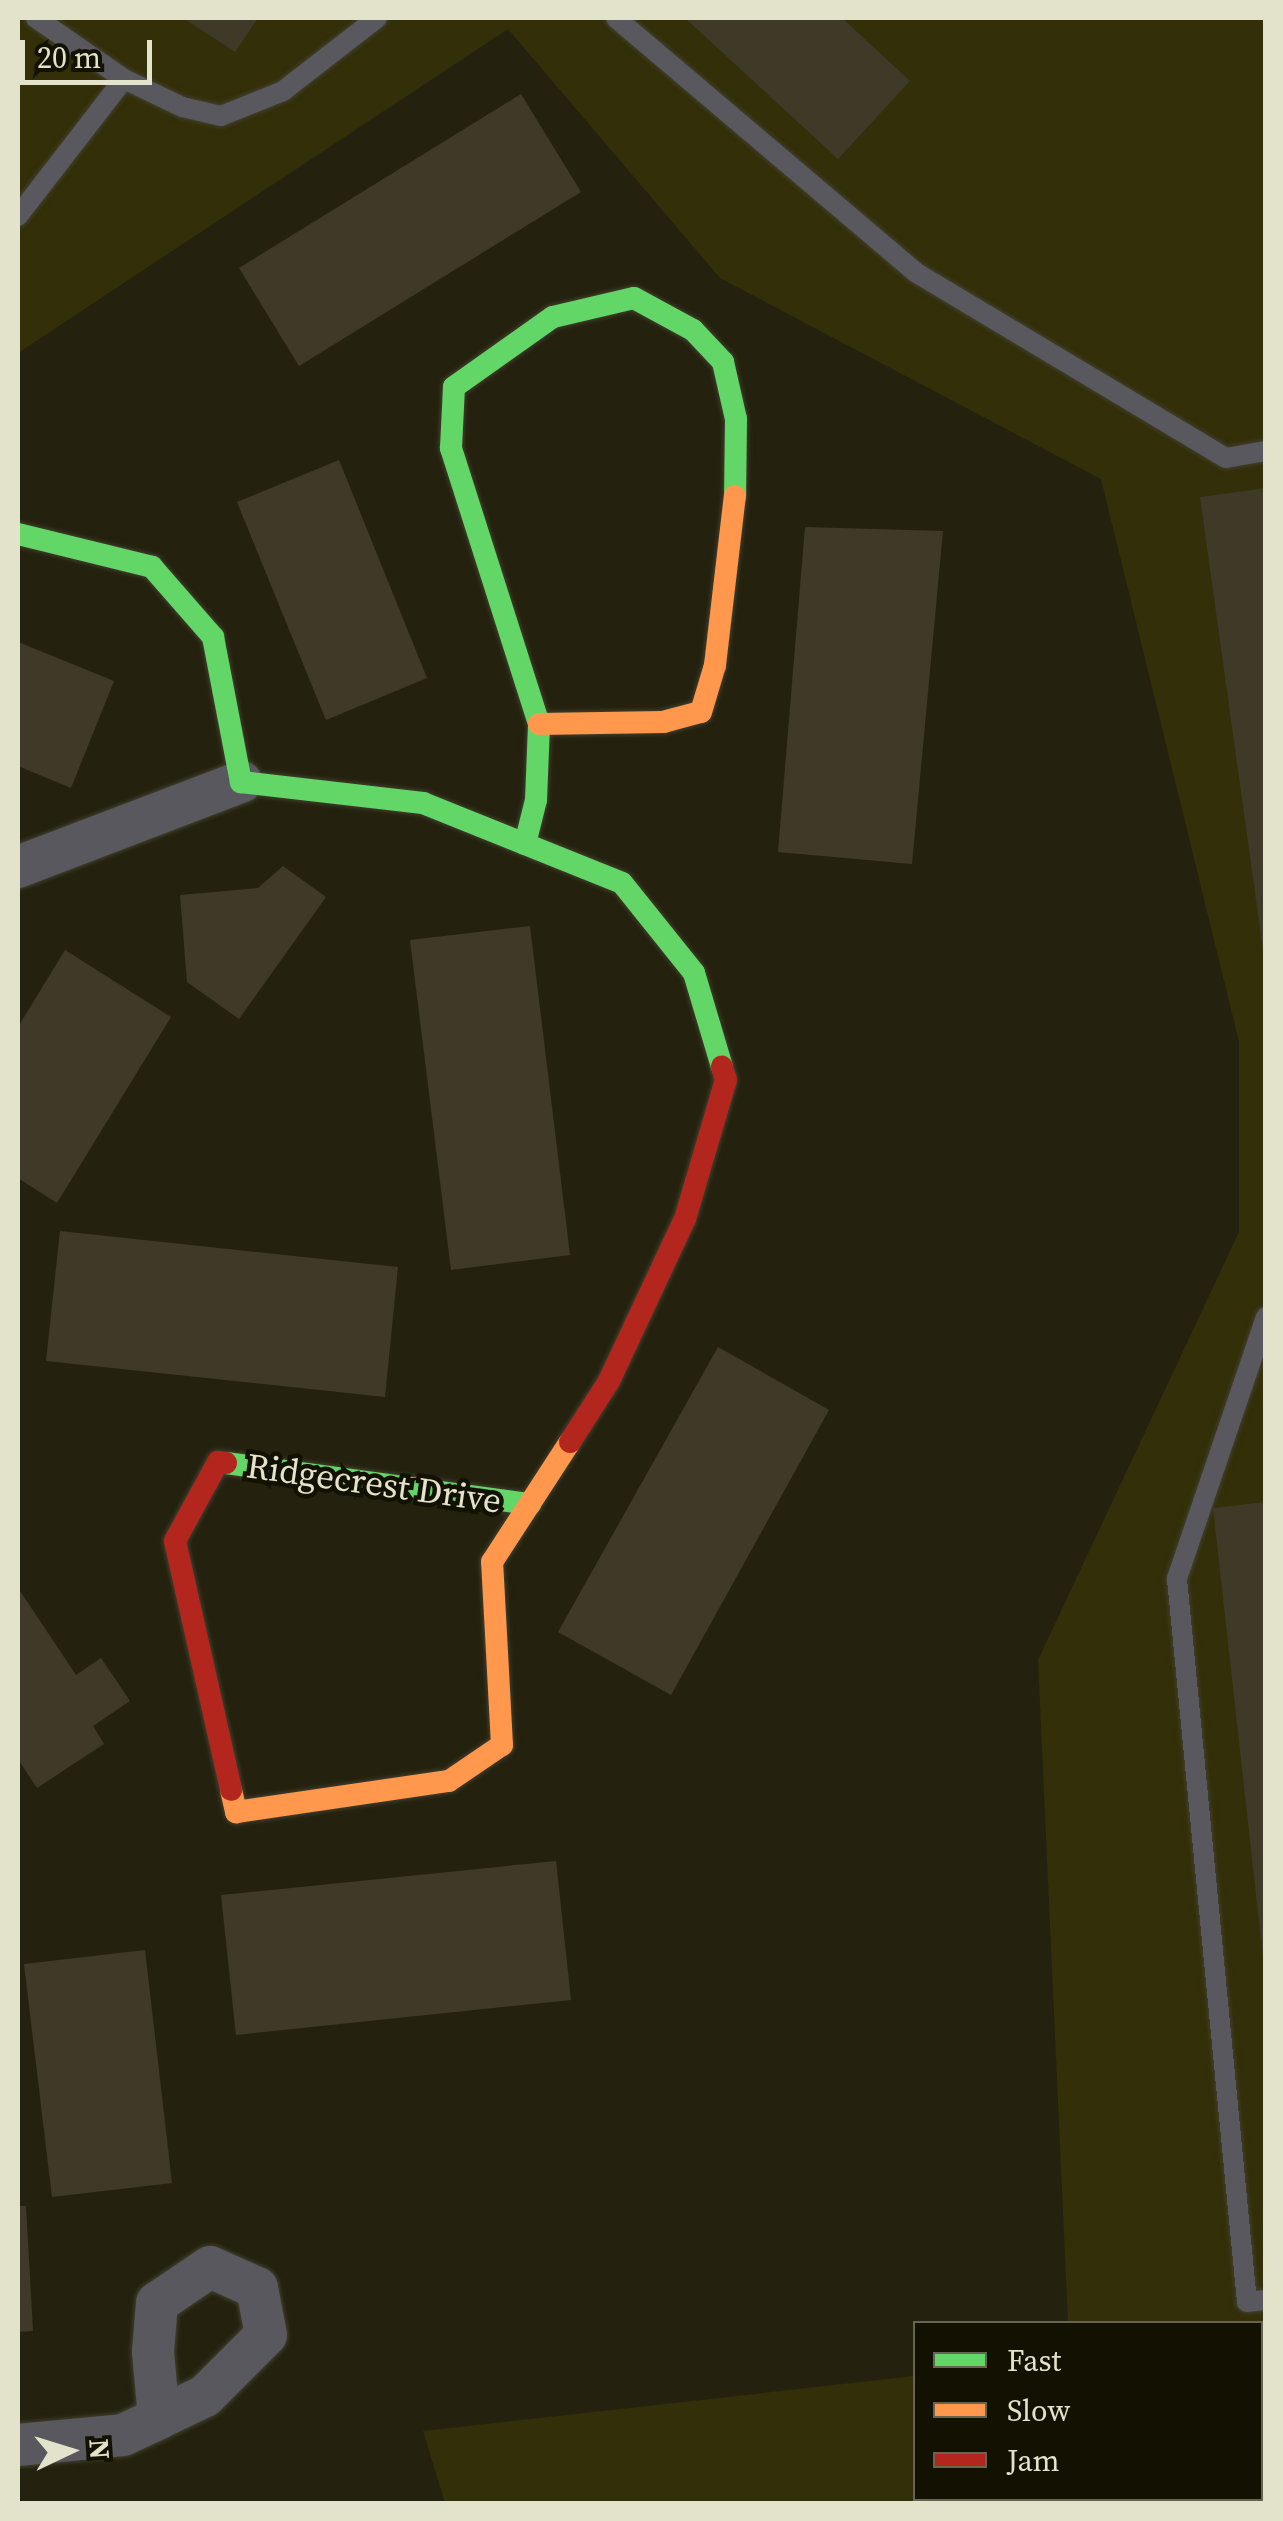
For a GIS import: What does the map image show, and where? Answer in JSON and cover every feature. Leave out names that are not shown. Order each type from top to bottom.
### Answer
[{"type":"street","points":[[525,844],[536,800],[539,724],[451,448],[454,387],[553,317],[634,298],[693,330],[723,362],[736,418],[734,529],[715,665],[701,712],[664,722],[539,724]]},
{"type":"street","points":[[18,534],[152,566],[213,638],[241,782]]},
{"type":"street","name":"Ridgecrest Drive","points":[[18,867],[241,782],[423,803],[622,883],[694,973],[726,1080],[676,1237],[609,1381],[530,1504],[492,1562],[502,1745],[449,1781],[236,1812],[175,1542],[218,1462],[530,1504]]},
{"type":"street","points":[[18,2445],[123,2435],[159,2418]]},
{"type":"lane","points":[[36,18],[124,79],[182,107],[222,116],[282,91],[365,21]]},
{"type":"lane","points":[[616,18],[915,272],[1226,458],[1266,451]]},
{"type":"lane","points":[[18,216],[124,79]]},
{"type":"lane","points":[[1266,1317],[1177,1578],[1247,2302],[1266,2300]]},
{"type":"shaded area","points":[[18,18],[1265,18],[1265,2503],[445,2503],[423,2431],[913,2376],[913,2501],[1263,2501],[1263,2321],[1068,2321],[1038,1660],[1239,1232],[1239,1042],[1101,479],[720,278],[508,29],[18,353]]},
{"type":"building","points":[[183,18],[258,18],[235,52]]},
{"type":"building","points":[[685,18],[842,18],[910,81],[838,159]]},
{"type":"building","points":[[521,94],[581,192],[299,366],[239,268]]},
{"type":"building","points":[[339,460],[427,678],[326,720],[237,502]]},
{"type":"building","points":[[1266,488],[1266,950],[1263,950],[1200,497]]},
{"type":"building","points":[[805,527],[943,531],[912,864],[778,852]]},
{"type":"building","points":[[18,642],[114,681],[71,788],[18,766]]},
{"type":"building","points":[[283,866],[326,897],[239,1019],[187,982],[180,895],[258,888]]},
{"type":"building","points":[[530,926],[570,1255],[451,1270],[410,940]]},
{"type":"building","points":[[65,950],[171,1017],[57,1203],[18,1178],[18,1027]]},
{"type":"building","points":[[60,1231],[398,1267],[385,1397],[46,1361]]},
{"type":"building","points":[[718,1347],[829,1410],[671,1695],[558,1632]]},
{"type":"building","points":[[1266,1502],[1266,1957],[1263,1957],[1213,1508]]},
{"type":"building","points":[[18,1588],[76,1675],[101,1658],[130,1701],[93,1726],[104,1744],[37,1788],[18,1759]]},
{"type":"building","points":[[556,1861],[571,2000],[236,2035],[221,1895]]},
{"type":"building","points":[[145,1950],[172,2183],[52,2197],[24,1964]]},
{"type":"building","points":[[18,2206],[26,2206],[33,2331],[18,2332]]},
{"type":"traffic: fast","points":[[525,844],[536,800],[539,724],[451,448],[454,387],[553,317],[634,298],[693,330],[723,362],[736,419],[735,496]]},
{"type":"traffic: fast","points":[[18,534],[152,567],[213,637],[241,782],[423,803],[622,883],[694,973],[722,1067]]},
{"type":"traffic: fast","points":[[226,1463],[530,1504]]},
{"type":"traffic: slow","points":[[539,724],[663,722],[701,712],[715,665],[735,496]]},
{"type":"traffic: slow","points":[[231,1790],[236,1812],[449,1781],[502,1745],[492,1562],[570,1442]]},
{"type":"traffic: jam","points":[[570,1442],[609,1381],[685,1219],[726,1080],[722,1067]]},
{"type":"traffic: jam","points":[[226,1463],[218,1462],[175,1541],[231,1790]]}]
